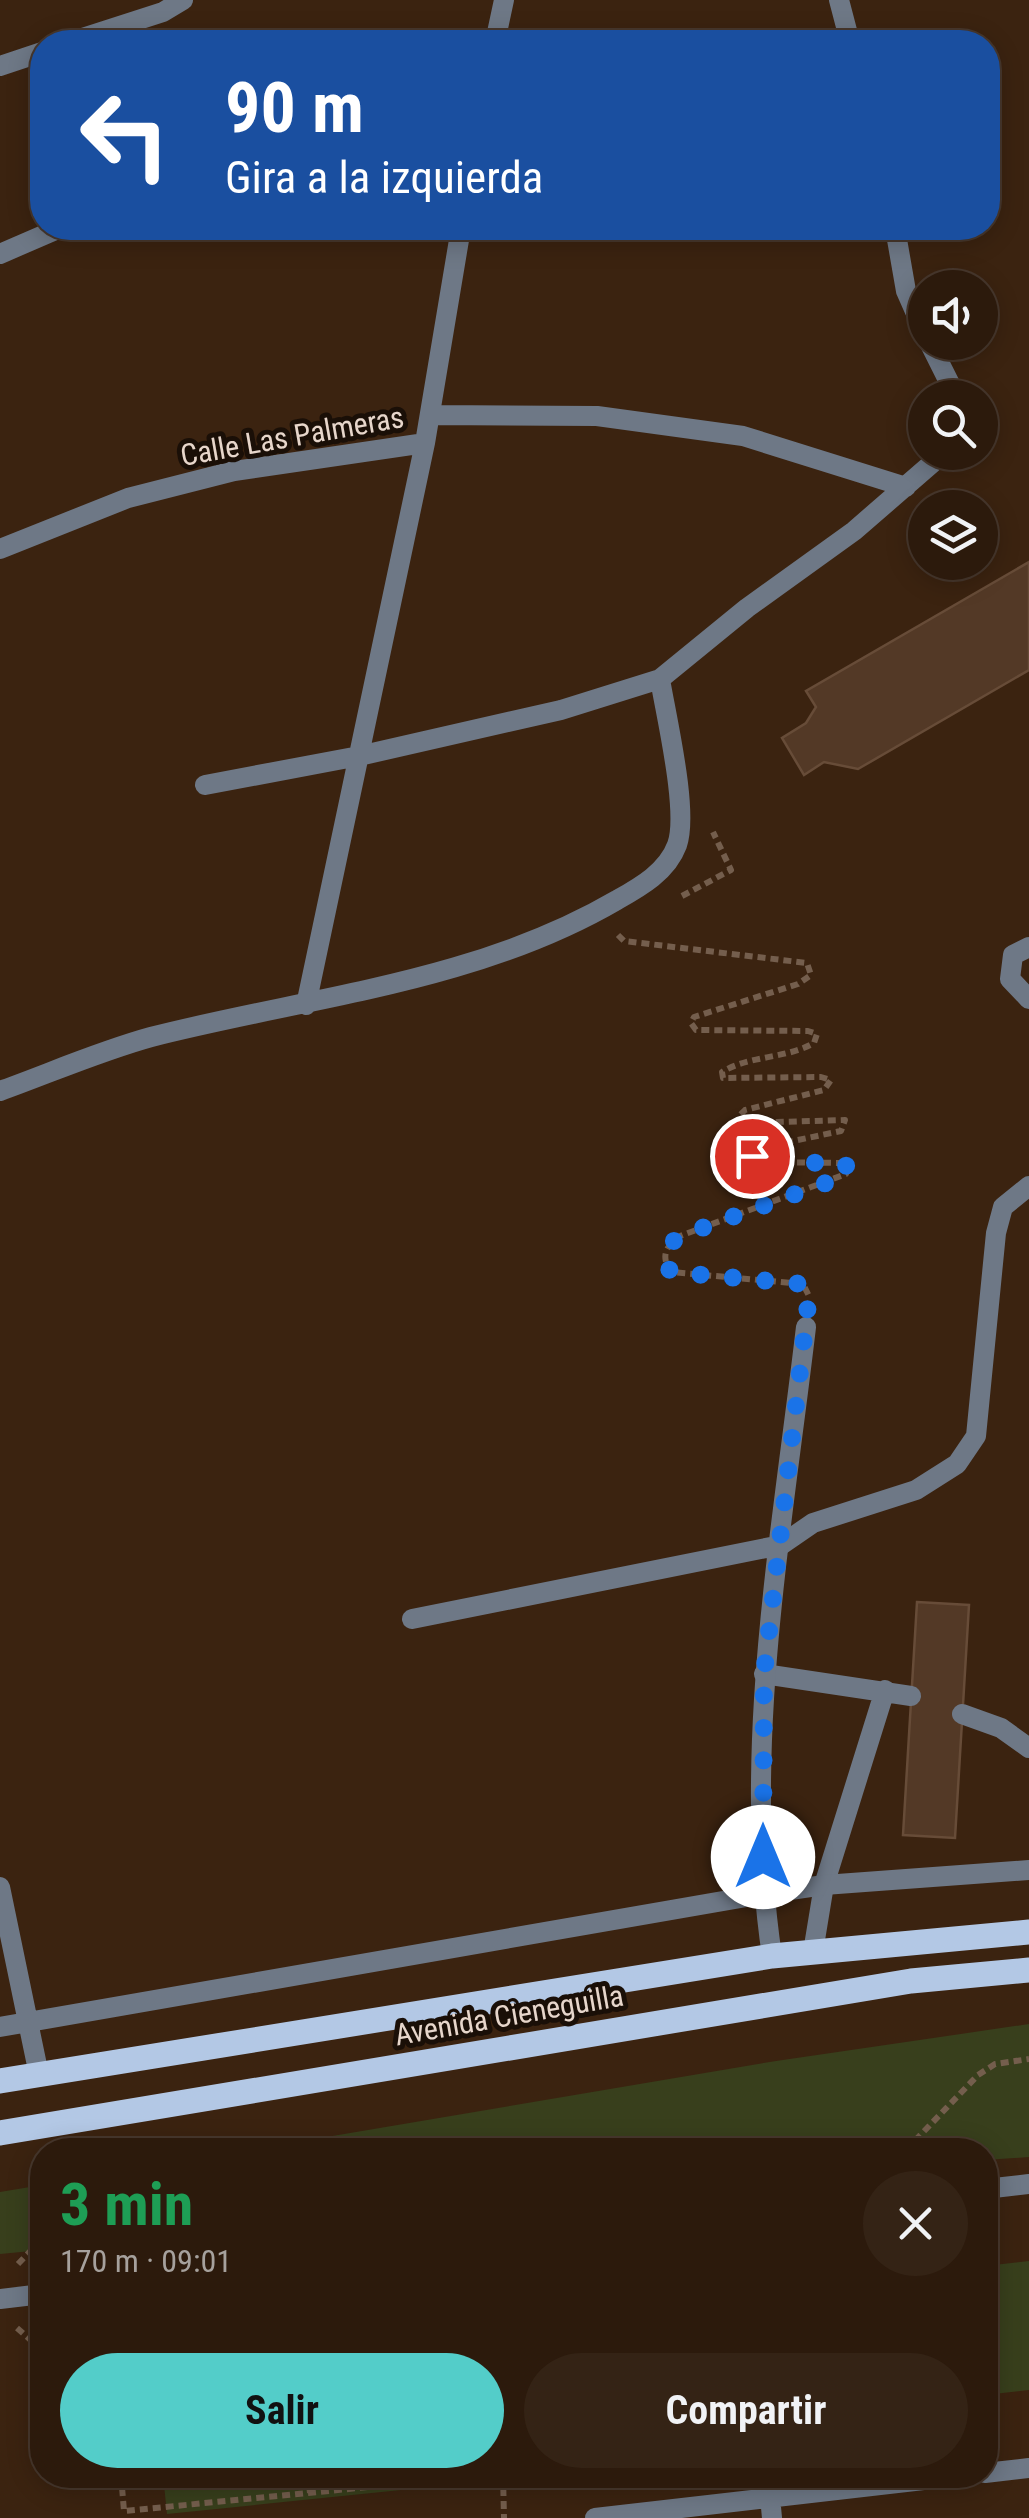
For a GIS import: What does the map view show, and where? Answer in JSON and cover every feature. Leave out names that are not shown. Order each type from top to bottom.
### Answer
[{"type":"main road","name":"Avenida Cieneguilla","points":[[0,2082],[772,1956],[1029,1932]]},
{"type":"main road","name":"Avenida Cieneguilla","points":[[0,2133],[911,1981],[1029,1970]]},
{"type":"street","points":[[107,30],[163,12],[183,0]]},
{"type":"street","points":[[498,30],[504,0]]},
{"type":"street","points":[[839,0],[847,30]]},
{"type":"street","points":[[0,66],[30,56]]},
{"type":"street","points":[[0,254],[32,240]]},
{"type":"street","points":[[306,1006],[425,443],[458,240]]},
{"type":"street","points":[[897,240],[908,296]]},
{"type":"street","points":[[430,415],[598,416],[742,436],[906,487]]},
{"type":"street","name":"Calle Las Palmeras","points":[[0,549],[128,498],[234,470],[425,443]]},
{"type":"street","points":[[205,784],[358,756],[561,710],[660,679],[747,608],[854,531],[925,470]]},
{"type":"street","points":[[0,1091],[149,1038],[306,1006],[493,956],[582,920],[652,879],[677,845],[680,799],[660,679]]},
{"type":"street","points":[[1029,947],[1012,955],[1010,979],[1029,999]]},
{"type":"street","points":[[412,1619],[781,1545],[813,1522],[916,1490],[957,1464],[976,1436],[996,1233],[1002,1207],[1029,1186]]},
{"type":"street","points":[[772,1956],[763,1894],[764,1674],[806,1327]]},
{"type":"street","points":[[764,1674],[912,1696]]},
{"type":"street","points":[[812,1952],[824,1885],[885,1690]]},
{"type":"street","points":[[962,1714],[1001,1728],[1029,1748]]},
{"type":"street","points":[[0,2028],[763,1894],[824,1885],[1029,1870]]},
{"type":"street","points":[[0,1887],[40,2075]]},
{"type":"street","points":[[998,2188],[1029,2184]]},
{"type":"street","points":[[0,2298],[30,2295]]},
{"type":"street","points":[[998,2472],[1029,2468]]},
{"type":"street","points":[[594,2518],[771,2508],[890,2488]]},
{"type":"path","points":[[666,904],[730,870],[709,823]]},
{"type":"path","points":[[618,930],[618,937],[624,940],[807,963],[810,975],[798,984],[694,1016],[692,1023],[696,1030],[816,1034],[814,1043],[801,1050],[735,1064],[722,1072],[723,1078],[831,1080],[824,1090],[745,1110],[738,1116],[744,1123],[845,1120],[840,1131],[769,1146],[752,1156],[761,1162],[844,1163],[848,1168],[846,1174],[680,1236],[668,1244],[665,1255],[671,1272],[803,1284],[809,1296],[806,1327]]},
{"type":"path","points":[[918,2138],[978,2075],[995,2064],[1029,2059]]},
{"type":"path","points":[[121,2488],[124,2514],[346,2488]]},
{"type":"path","points":[[310,2488],[310,2492]]},
{"type":"path","points":[[503,2488],[504,2518]]},
{"type":"green space","points":[[1029,2024],[1029,2157],[998,2159],[998,2138],[321,2138],[776,2061]]},
{"type":"green space","points":[[30,2187],[30,2251],[0,2254],[0,2192]]},
{"type":"green space","points":[[1029,2261],[1029,2390],[998,2394],[998,2265]]},
{"type":"green space","points":[[164,2488],[421,2488],[167,2514]]},
{"type":"building","points":[[1029,562],[1029,670],[858,769],[824,762],[804,775],[782,738],[806,723],[816,707],[806,691]]},
{"type":"building","points":[[917,1602],[969,1605],[955,1838],[903,1835]]},
{"type":"route","points":[[752,1156],[761,1162],[844,1163],[848,1168],[846,1174],[834,1180],[680,1236],[668,1244],[665,1255],[671,1272],[803,1284],[809,1296],[764,1674],[763,1857]]}]
